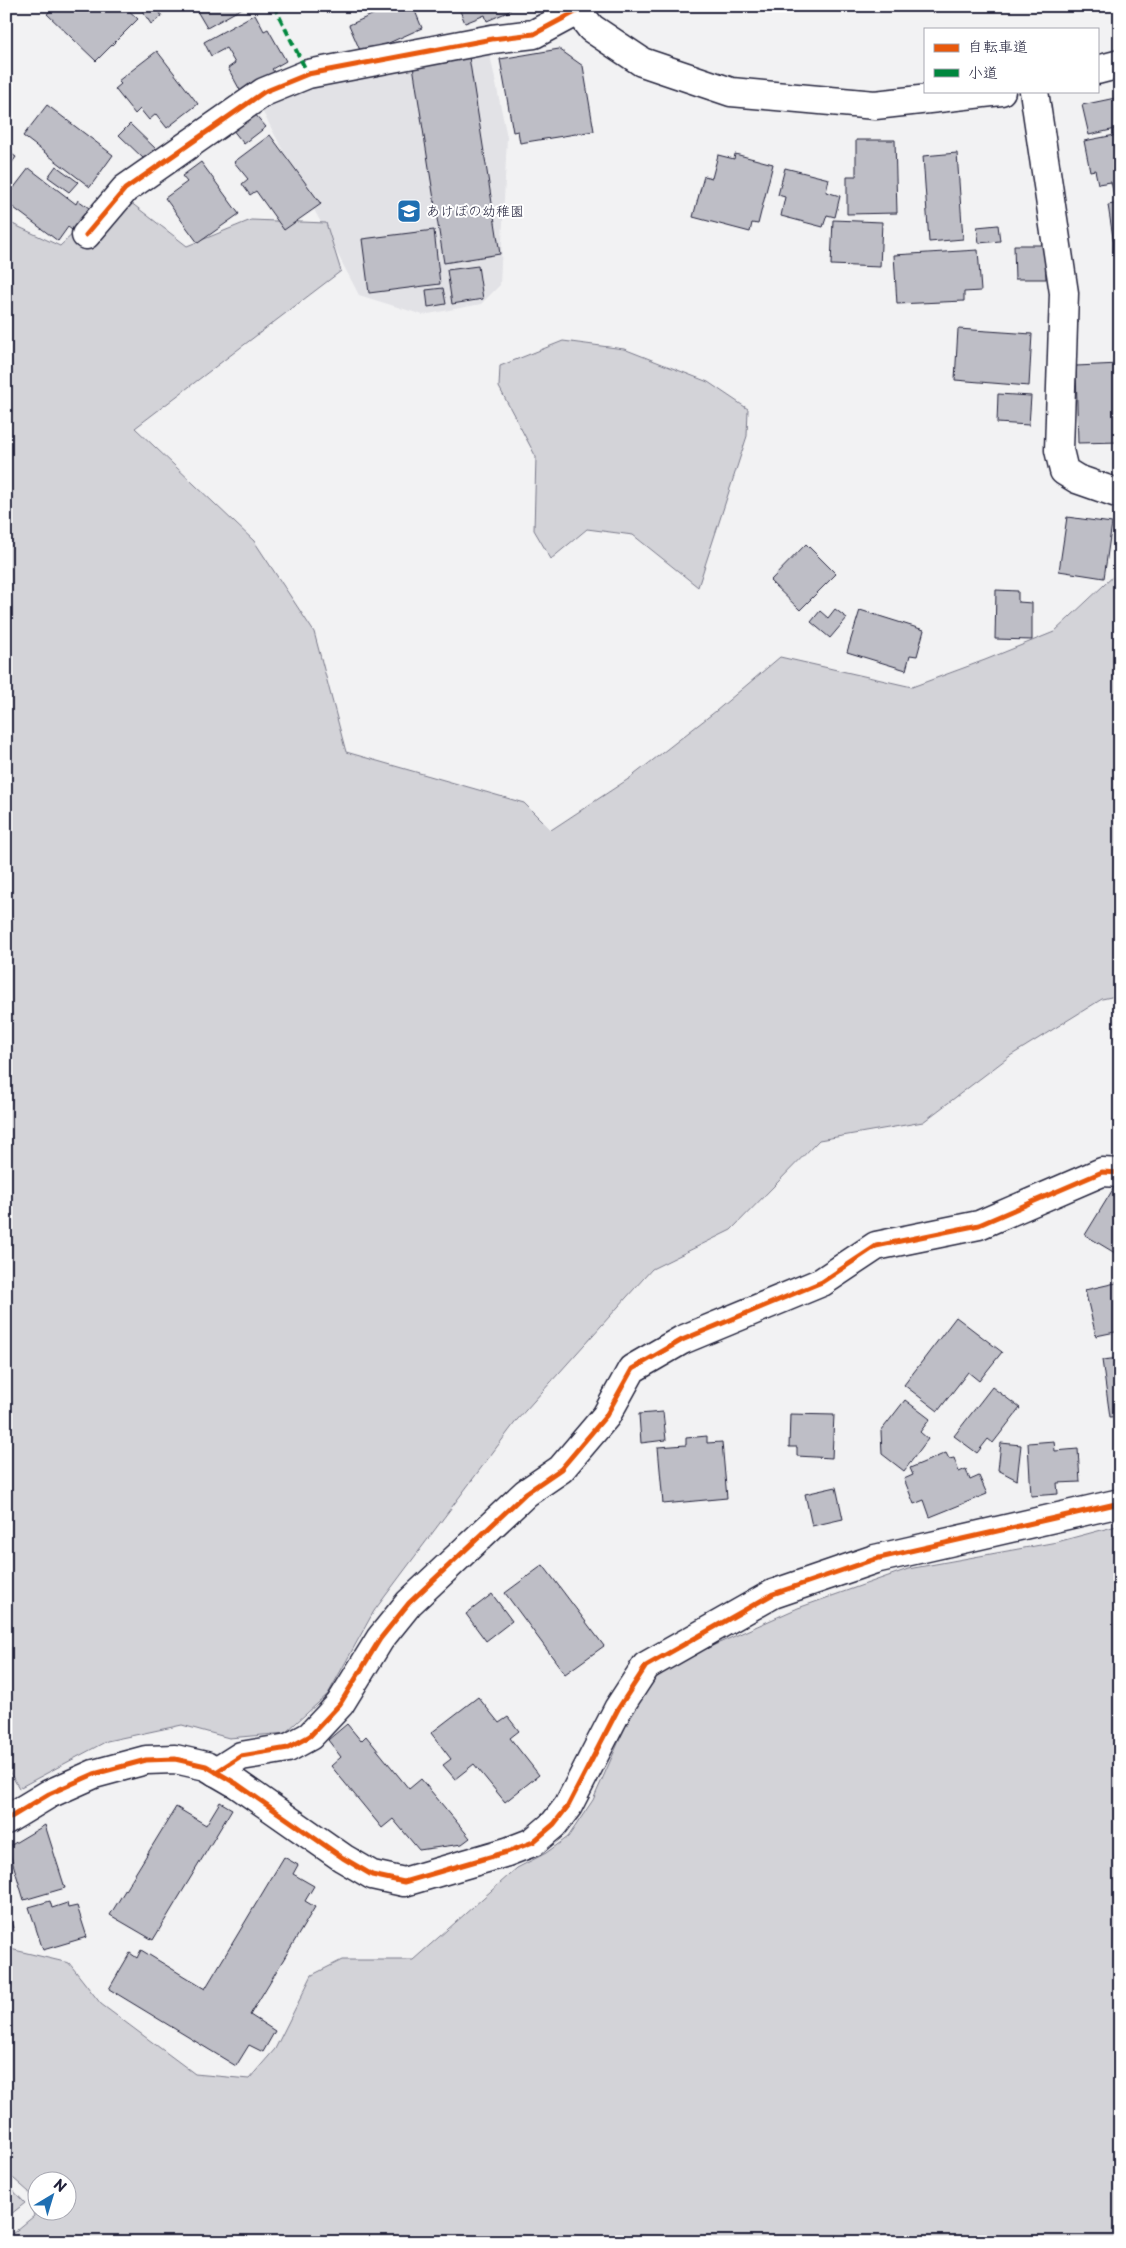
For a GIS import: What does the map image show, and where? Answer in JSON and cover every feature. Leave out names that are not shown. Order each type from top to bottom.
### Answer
[{"type":"street","points":[[86,235],[125,189],[264,92],[308,74],[492,39],[534,34],[576,9],[591,28],[642,62],[732,92],[875,105],[992,92]]},
{"type":"street","points":[[1098,70],[1120,64]]},
{"type":"street","points":[[1034,92],[1064,293],[1059,450],[1064,471],[1077,479],[1120,494]]},
{"type":"street","points":[[216,1772],[241,1756],[288,1748],[310,1736],[340,1704],[380,1640],[409,1603],[526,1493],[561,1469],[606,1416],[632,1369],[682,1340],[822,1282],[876,1246],[979,1225],[1102,1172],[1120,1173]]},
{"type":"street","points":[[6,1820],[49,1794],[94,1774],[146,1760],[175,1759],[206,1766],[237,1784],[343,1858],[372,1875],[404,1882],[507,1852],[533,1842],[554,1824],[568,1806],[618,1708],[646,1666],[774,1594],[875,1559],[1120,1503]]},
{"type":"shaded area","name":"あけぼの幼稚園","points":[[489,50],[507,137],[500,285],[481,304],[423,315],[359,295],[257,101],[323,78]]},
{"type":"shaded area","points":[[117,192],[187,246],[251,220],[326,223],[341,271],[135,428],[254,541],[314,632],[346,752],[524,803],[551,830],[630,778],[716,711],[780,657],[912,687],[1054,632],[1120,570],[1120,995],[1102,999],[1010,1056],[923,1122],[819,1140],[731,1230],[652,1269],[517,1420],[374,1611],[328,1694],[285,1733],[229,1738],[182,1725],[107,1741],[19,1788],[6,1766],[6,221],[60,246]]},
{"type":"shaded area","points":[[563,341],[624,349],[708,382],[748,409],[747,436],[698,587],[633,535],[587,529],[551,559],[534,530],[536,457],[499,387],[500,366]]},
{"type":"shaded area","points":[[1120,1525],[1120,2242],[6,2242],[6,2239],[29,2220],[78,2220],[78,2170],[28,2170],[28,2191],[6,2172],[6,1948],[69,1963],[101,2004],[195,2074],[249,2079],[275,2049],[312,1975],[342,1960],[413,1960],[517,1868],[546,1853],[568,1837],[593,1800],[631,1714],[656,1678],[683,1659],[798,1608],[908,1569],[1057,1542]]},
{"type":"shaded area","points":[[6,2183],[25,2203],[6,2218]]},
{"type":"building","points":[[51,6],[124,6],[138,19],[96,61],[47,14],[53,8]]},
{"type":"building","points":[[139,6],[155,6],[162,16],[151,24]]},
{"type":"building","points":[[194,6],[246,6],[207,28]]},
{"type":"building","points":[[392,6],[413,6],[422,28],[362,55],[349,25]]},
{"type":"building","points":[[458,6],[508,6],[510,11],[487,21],[485,15],[465,23]]},
{"type":"building","points":[[255,14],[264,31],[268,29],[286,61],[272,69],[275,73],[241,92],[228,68],[235,63],[226,48],[211,56],[204,42]]},
{"type":"building","points":[[559,49],[583,66],[594,131],[520,143],[518,131],[513,132],[500,59]]},
{"type":"building","points":[[157,51],[198,104],[167,128],[156,114],[149,120],[140,109],[135,114],[115,89],[121,84],[118,81]]},
{"type":"building","points":[[469,57],[500,254],[444,263],[413,66]]},
{"type":"building","points":[[1120,97],[1120,128],[1089,135],[1082,105]]},
{"type":"building","points":[[47,105],[113,155],[90,187],[23,136]]},
{"type":"building","points":[[254,113],[266,127],[244,144],[232,129]]},
{"type":"building","points":[[130,124],[156,149],[145,160],[119,135]]},
{"type":"building","points":[[1120,134],[1120,194],[1114,195],[1111,182],[1098,184],[1095,170],[1090,171],[1084,141]]},
{"type":"building","points":[[270,135],[321,204],[284,230],[256,191],[250,195],[242,184],[248,179],[234,162]]},
{"type":"building","points":[[856,140],[895,140],[897,213],[847,214],[847,176],[856,176]]},
{"type":"building","points":[[6,150],[16,157],[6,171]]},
{"type":"building","points":[[957,153],[963,239],[929,242],[923,156]]},
{"type":"building","points":[[735,154],[773,164],[758,224],[752,223],[750,232],[693,217],[704,176],[712,178],[718,155],[734,159]]},
{"type":"building","points":[[201,162],[239,214],[198,243],[165,198],[187,182],[182,176]]},
{"type":"building","points":[[56,166],[78,182],[69,192],[48,177]]},
{"type":"building","points":[[29,168],[76,204],[78,200],[89,208],[72,230],[68,227],[58,241],[6,202],[6,198]]},
{"type":"building","points":[[785,168],[829,179],[826,192],[840,196],[835,217],[827,215],[823,227],[781,216],[785,197],[778,195]]},
{"type":"building","points":[[1120,203],[1120,277],[1119,277],[1108,205]]},
{"type":"building","points":[[833,220],[882,222],[880,267],[831,265]]},
{"type":"building","points":[[998,225],[1000,241],[979,243],[977,227]]},
{"type":"building","points":[[434,230],[440,284],[369,293],[362,239]]},
{"type":"building","points":[[1014,245],[1045,245],[1046,279],[1015,279]]},
{"type":"building","points":[[978,250],[981,291],[964,292],[964,301],[897,304],[894,255]]},
{"type":"building","points":[[478,266],[483,299],[452,304],[447,270]]},
{"type":"building","points":[[443,288],[446,304],[428,307],[426,290]]},
{"type":"building","points":[[958,329],[1032,334],[1029,386],[955,380]]},
{"type":"building","points":[[1120,364],[1120,442],[1078,443],[1076,366]]},
{"type":"building","points":[[998,394],[1031,396],[1029,425],[997,423]]},
{"type":"building","points":[[1067,517],[1112,523],[1104,578],[1059,571]]},
{"type":"building","points":[[806,544],[836,574],[800,610],[770,581]]},
{"type":"building","points":[[996,590],[1018,591],[1018,602],[1032,603],[1032,640],[995,639]]},
{"type":"building","points":[[835,609],[847,618],[830,638],[811,622],[820,611],[828,618]]},
{"type":"building","points":[[860,610],[924,630],[917,656],[910,655],[906,670],[847,652]]},
{"type":"building","points":[[1115,1186],[1120,1189],[1120,1256],[1085,1235]]},
{"type":"building","points":[[1120,1282],[1120,1331],[1096,1336],[1085,1290]]},
{"type":"building","points":[[956,1317],[1002,1352],[979,1381],[968,1372],[938,1411],[904,1385]]},
{"type":"building","points":[[1120,1358],[1120,1416],[1110,1417],[1102,1360]]},
{"type":"building","points":[[992,1387],[1020,1408],[993,1443],[988,1439],[977,1453],[954,1436]]},
{"type":"building","points":[[905,1400],[930,1419],[920,1432],[928,1439],[904,1471],[882,1454],[881,1431]]},
{"type":"building","points":[[663,1412],[666,1440],[641,1443],[639,1414]]},
{"type":"building","points":[[790,1414],[834,1415],[832,1458],[797,1456],[797,1447],[789,1447]]},
{"type":"building","points":[[1120,1431],[1120,1457],[1115,1432]]},
{"type":"building","points":[[707,1436],[707,1443],[722,1442],[727,1498],[663,1504],[658,1447],[686,1445],[686,1438]]},
{"type":"building","points":[[1054,1441],[1055,1451],[1078,1449],[1080,1482],[1057,1483],[1058,1494],[1031,1496],[1028,1443]]},
{"type":"building","points":[[1001,1443],[1021,1445],[1017,1480],[998,1470]]},
{"type":"building","points":[[946,1453],[949,1459],[954,1458],[959,1472],[966,1469],[970,1480],[979,1476],[987,1494],[930,1517],[924,1500],[914,1504],[904,1479],[913,1475],[910,1468]]},
{"type":"building","points":[[836,1487],[843,1519],[812,1526],[805,1494]]},
{"type":"building","points":[[543,1565],[604,1646],[565,1674],[505,1593]]},
{"type":"building","points":[[492,1594],[512,1621],[486,1641],[466,1614]]},
{"type":"building","points":[[478,1697],[499,1723],[508,1717],[519,1731],[510,1738],[539,1775],[505,1802],[474,1764],[455,1779],[443,1765],[451,1759],[431,1733]]},
{"type":"building","points":[[347,1724],[361,1741],[366,1736],[409,1789],[421,1779],[470,1838],[462,1844],[419,1850],[393,1819],[382,1828],[331,1766],[341,1757],[328,1740]]},
{"type":"building","points":[[220,1802],[232,1809],[153,1940],[110,1915],[176,1807],[206,1825]]},
{"type":"building","points":[[45,1825],[65,1888],[24,1900],[8,1847]]},
{"type":"building","points":[[284,1857],[298,1865],[293,1874],[314,1886],[305,1901],[315,1907],[250,2015],[275,2031],[263,2052],[249,2045],[236,2066],[109,1989],[130,1953],[137,1958],[141,1950],[205,1989]]},
{"type":"building","points":[[50,1901],[52,1908],[67,1903],[68,1908],[77,1906],[87,1937],[43,1950],[29,1907]]},
{"type":"building","points":[[6,1906],[14,1931],[6,1934]]},
{"type":"marked path","points":[[274,6],[308,74]]},
{"type":"cycle path","points":[[86,235],[125,189],[264,92],[308,74],[492,39],[534,34],[577,11]]},
{"type":"cycle path","points":[[216,1772],[241,1756],[288,1748],[310,1736],[340,1704],[380,1639],[409,1603],[526,1493],[561,1469],[606,1416],[632,1369],[682,1340],[822,1282],[876,1246],[979,1225],[1102,1172],[1120,1173]]},
{"type":"cycle path","points":[[6,1820],[49,1794],[94,1774],[146,1760],[175,1759],[206,1766],[237,1784],[343,1858],[372,1875],[404,1882],[507,1852],[533,1842],[554,1824],[568,1806],[618,1709],[646,1666],[773,1594],[875,1559],[1120,1503]]},
{"type":"place","name":"あけぼの幼稚園","points":[[409,211]]}]
